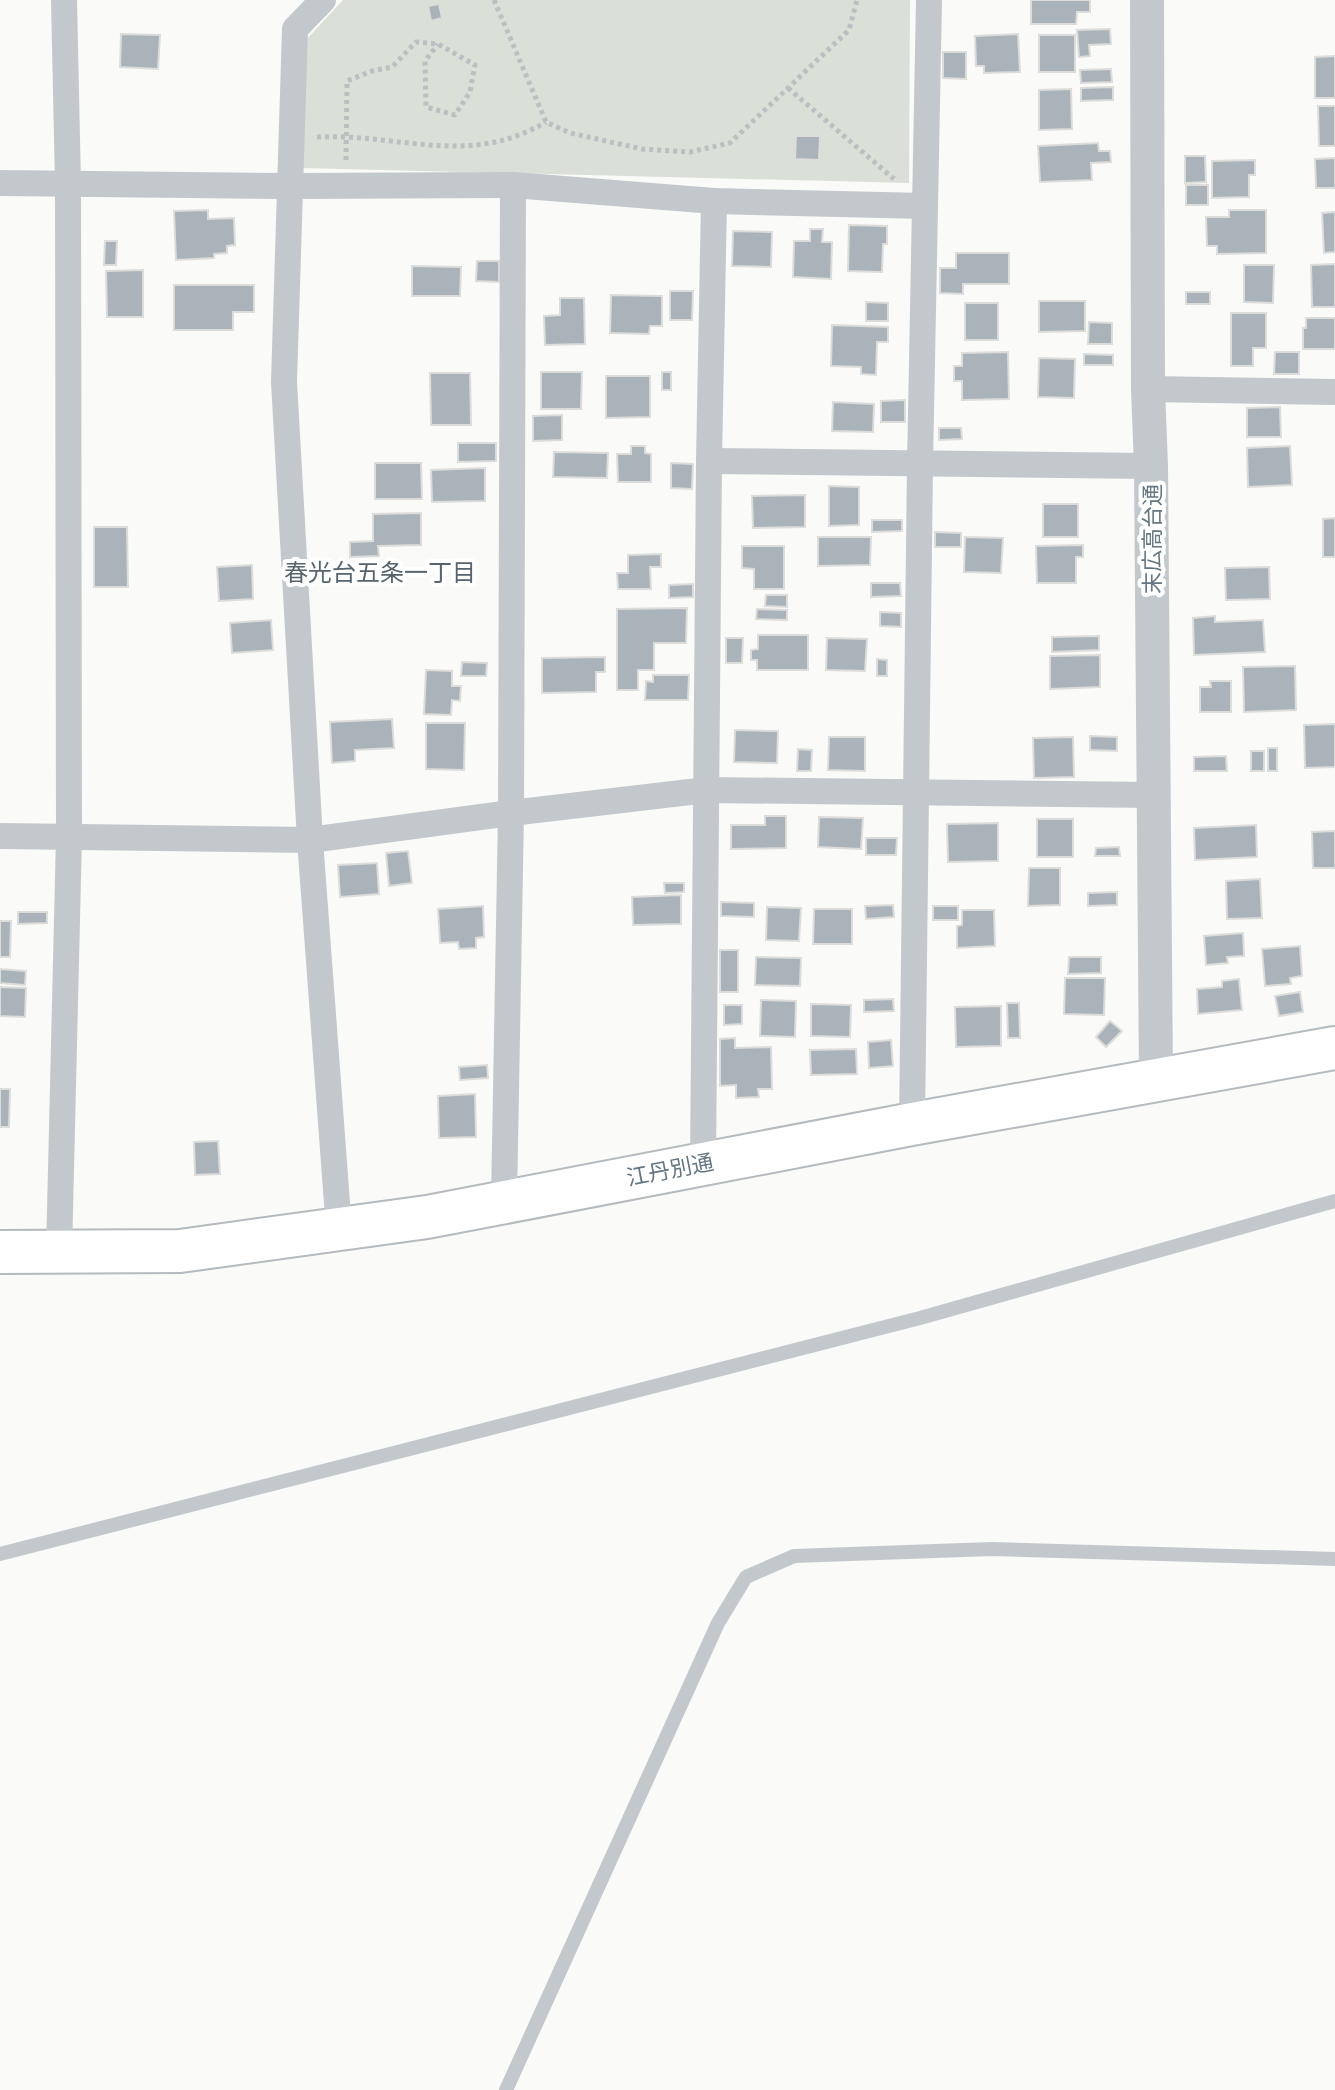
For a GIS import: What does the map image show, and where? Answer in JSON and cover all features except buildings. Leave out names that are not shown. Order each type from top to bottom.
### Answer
[{"type":"main road","name":"江丹別通","points":[[0,1252],[180,1251],[427,1217],[912,1124],[1335,1048]]},
{"type":"street","points":[[59,1253],[69,836],[68,184],[64,0]]},
{"type":"street","points":[[323,0],[295,29],[284,382],[310,840],[339,1230]]},
{"type":"street","points":[[912,1124],[929,0]]},
{"type":"street","name":"末広高台通","points":[[1147,0],[1156,1079]]},
{"type":"street","points":[[0,183],[513,185],[714,201],[926,194]]},
{"type":"street","points":[[504,1201],[511,813],[513,185]]},
{"type":"street","points":[[703,1164],[714,201]]},
{"type":"street","points":[[1148,389],[1335,392]]},
{"type":"street","points":[[709,461],[1151,466]]},
{"type":"street","points":[[0,836],[310,840],[707,790],[1154,795]]},
{"type":"lane","points":[[0,1554],[920,1318],[1335,1201]]},
{"type":"lane","points":[[506,2090],[718,1623],[746,1577],[794,1556],[992,1549],[1335,1559]]},
{"type":"path","points":[[494,0],[546,122],[570,133],[642,149],[690,152],[730,143],[849,30],[857,0]]},
{"type":"path","points":[[347,185],[347,81],[392,67],[416,42],[438,44],[475,65],[470,92],[455,115],[426,107],[425,61],[438,44]]},
{"type":"path","points":[[788,88],[895,179],[926,194]]},
{"type":"path","points":[[292,138],[345,136],[451,148],[494,142],[529,132],[546,122]]},
{"type":"shaded area","points":[[343,0],[910,0],[909,183],[301,168],[305,41]]},
{"type":"district","name":"春光台五条一丁目","points":[[380,573]]}]
